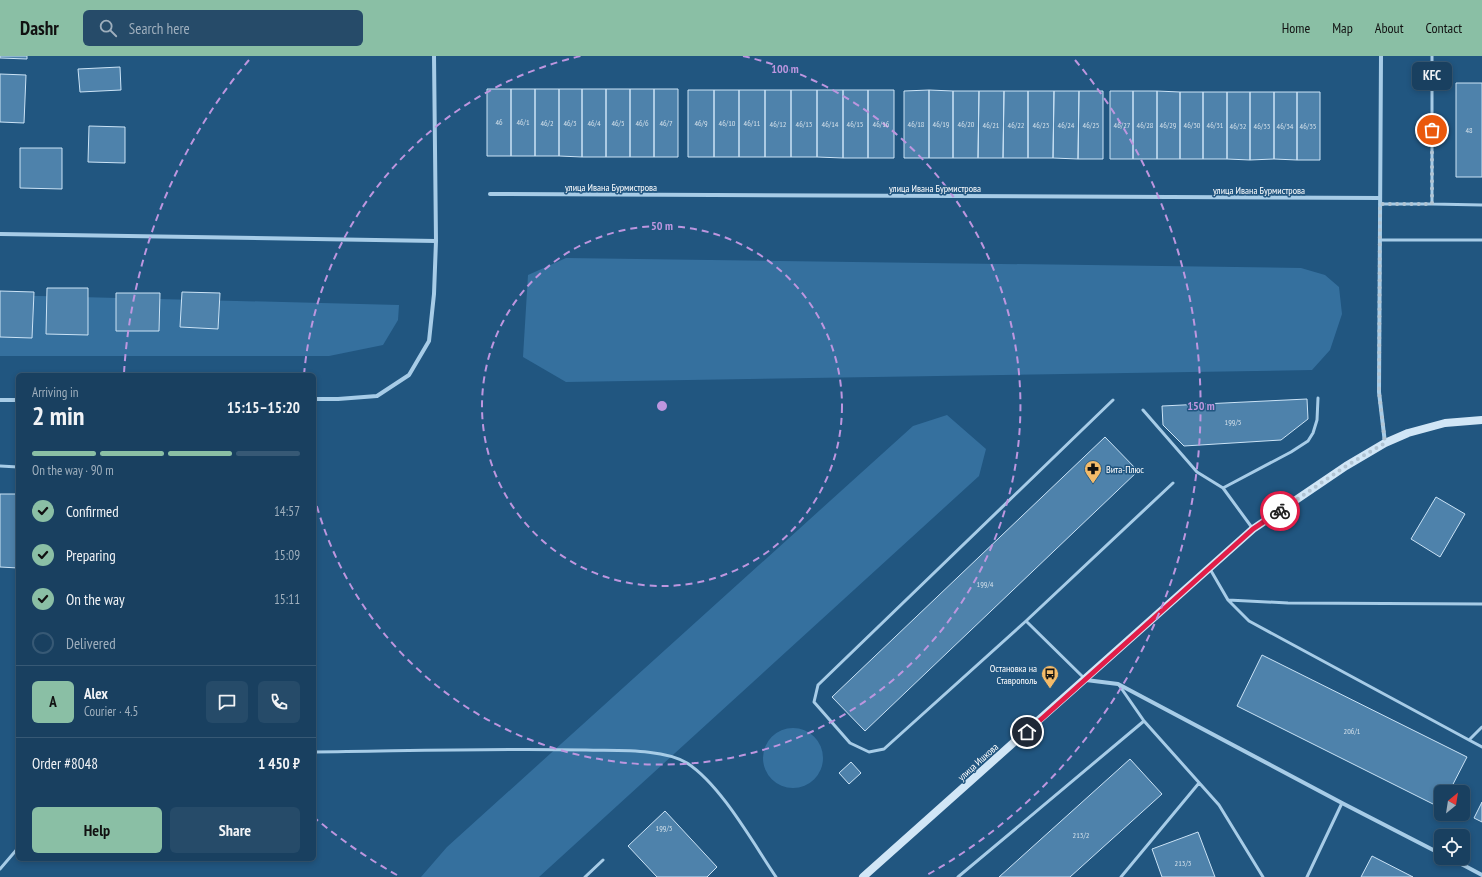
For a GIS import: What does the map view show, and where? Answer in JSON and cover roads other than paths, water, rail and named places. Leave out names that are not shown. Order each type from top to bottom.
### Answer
[{"type":"street","points":[[316,399],[377,396],[409,375],[429,341],[434,294],[436,241],[434,56]]},
{"type":"street","points":[[1381,56],[1379,392],[1385,443]]},
{"type":"street","name":"улица Ивана Бурмистрова","points":[[490,194],[1380,198]]},
{"type":"street","points":[[0,234],[436,241]]},
{"type":"street","points":[[0,400],[16,400]]},
{"type":"street","name":"улица Ишкова","points":[[863,877],[1253,529],[1346,466],[1385,443],[1408,433],[1445,422],[1482,420]]},
{"type":"street","points":[[1085,680],[1118,684],[1434,850]]},
{"type":"street","points":[[1464,865],[1482,874]]},
{"type":"lane","points":[[1432,56],[1432,204]]},
{"type":"lane","points":[[1380,204],[1482,204]]},
{"type":"lane","points":[[1380,240],[1482,240]]},
{"type":"lane","points":[[1223,488],[1291,452],[1308,441],[1313,433],[1317,420],[1318,398]]},
{"type":"lane","points":[[1113,400],[818,685],[814,702],[850,743],[869,752],[884,749],[1026,621],[1173,483]]},
{"type":"lane","points":[[1143,410],[1197,472],[1223,488],[1253,529]]},
{"type":"lane","points":[[0,466],[16,467]]},
{"type":"lane","points":[[1209,567],[1228,600],[1249,621],[1482,746]]},
{"type":"lane","points":[[1228,600],[1482,604]]},
{"type":"lane","points":[[1026,621],[1085,680]]},
{"type":"lane","points":[[1118,684],[1144,721],[1218,806],[1263,877]]},
{"type":"lane","points":[[958,877],[1144,721]]},
{"type":"lane","points":[[1469,740],[1482,727]]},
{"type":"lane","points":[[316,752],[533,749],[658,752],[686,762],[705,777],[729,807],[776,877]]},
{"type":"lane","points":[[1121,877],[1199,783]]},
{"type":"lane","points":[[1307,877],[1342,803]]},
{"type":"lane","points":[[0,869],[16,850]]},
{"type":"lane","points":[[585,877],[603,860]]},
{"type":"place","name":"KFC","points":[[1432,130]]},
{"type":"place","name":"Вита-Плюс","points":[[1093,484]]},
{"type":"place","name":"Остановка на Ставрополь","points":[[1050,689]]}]
